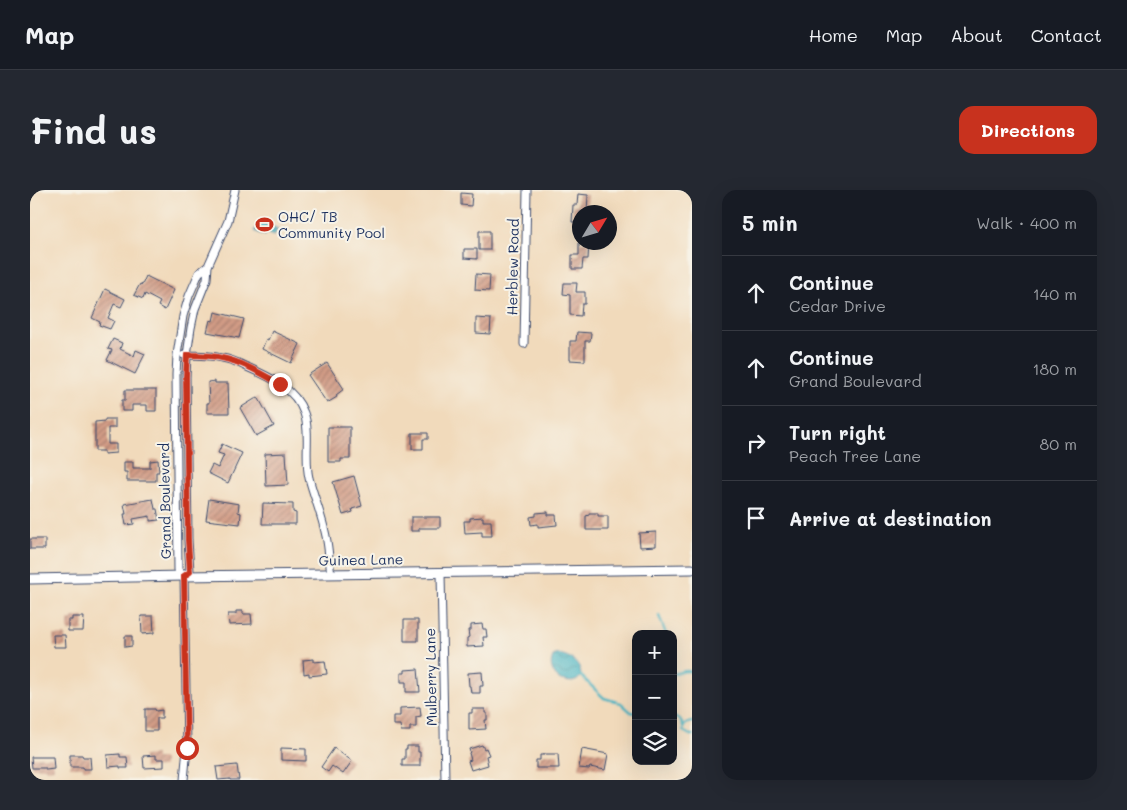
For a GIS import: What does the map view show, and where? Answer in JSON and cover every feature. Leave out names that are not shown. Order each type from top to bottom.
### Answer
[{"type":"street","name":"Grand Boulevard","points":[[208,266],[199,274],[189,296],[183,316],[177,355],[178,570],[184,576],[190,572],[186,377],[190,328],[207,278],[208,266],[228,221],[235,190]]},
{"type":"street","name":"Herblew Road","points":[[524,344],[527,190]]},
{"type":"street","points":[[177,355],[208,356],[224,358],[235,362],[280,384],[300,403],[306,423],[308,472],[326,537],[331,574]]},
{"type":"street","points":[[176,449],[187,449]]},
{"type":"street","points":[[178,529],[188,528]]},
{"type":"street","name":"Guinea Lane","points":[[30,579],[692,569]]},
{"type":"street","name":"Mulberry Lane","points":[[441,573],[445,780]]},
{"type":"street","points":[[184,576],[187,748],[184,780]]},
{"type":"water","name":"OHC/ TB Community Pool","points":[[261,221],[278,229],[274,236],[267,233],[265,236],[254,231]]},
{"type":"water","points":[[558,654],[574,661],[579,666],[581,671],[578,680],[572,682],[565,681],[555,675],[551,661],[553,656]]},
{"type":"building","points":[[461,193],[472,194],[471,206],[461,205]]},
{"type":"building","points":[[578,194],[588,195],[587,205],[577,205]]},
{"type":"building","points":[[479,231],[490,231],[490,250],[479,250]]},
{"type":"building","points":[[464,249],[477,249],[477,259],[464,258]]},
{"type":"building","points":[[579,250],[589,250],[588,259],[583,259],[582,269],[572,269],[572,255],[579,255]]},
{"type":"building","points":[[476,274],[490,275],[489,291],[475,290]]},
{"type":"building","points":[[146,276],[174,290],[165,310],[158,306],[160,302],[145,294],[143,299],[134,295]]},
{"type":"building","points":[[564,283],[577,283],[576,292],[585,292],[585,304],[582,304],[581,316],[570,315],[570,295],[563,294]]},
{"type":"building","points":[[105,289],[125,299],[121,307],[114,304],[108,318],[114,321],[110,329],[99,325],[100,322],[92,318]]},
{"type":"building","points":[[215,312],[244,319],[239,338],[207,332],[210,320],[213,321]]},
{"type":"building","points":[[476,318],[491,319],[490,334],[476,333]]},
{"type":"building","points":[[272,331],[300,344],[291,363],[262,349]]},
{"type":"building","points":[[577,332],[591,333],[590,341],[585,341],[585,361],[570,360],[570,341],[576,341]]},
{"type":"building","points":[[113,339],[122,343],[120,349],[134,356],[136,350],[145,354],[135,374],[107,360],[112,350],[108,349]]},
{"type":"building","points":[[327,363],[344,389],[336,395],[337,397],[327,403],[308,375]]},
{"type":"building","points":[[215,381],[215,383],[228,383],[229,413],[207,413],[207,403],[209,403],[208,382]]},
{"type":"building","points":[[125,390],[156,390],[156,411],[147,411],[147,405],[132,405],[132,411],[122,411],[122,400],[125,400]]},
{"type":"building","points":[[258,397],[274,426],[256,436],[240,408]]},
{"type":"building","points":[[105,419],[115,419],[115,428],[108,428],[108,444],[116,444],[116,453],[104,454],[104,451],[95,451],[95,422],[105,421]]},
{"type":"building","points":[[328,427],[350,427],[350,459],[341,459],[341,462],[328,462]]},
{"type":"building","points":[[412,433],[428,433],[428,439],[423,439],[423,449],[412,449]]},
{"type":"building","points":[[222,444],[242,453],[228,483],[208,473],[212,465],[218,468],[224,455],[218,453]]},
{"type":"building","points":[[286,453],[288,485],[266,486],[265,454]]},
{"type":"building","points":[[158,460],[159,472],[156,472],[156,481],[127,481],[127,472],[124,472],[124,462],[133,462],[133,468],[150,468],[150,461]]},
{"type":"building","points":[[354,476],[362,506],[352,509],[353,512],[343,515],[333,482]]},
{"type":"building","points":[[153,499],[159,520],[150,521],[150,516],[133,519],[134,524],[126,525],[124,504]]},
{"type":"building","points":[[209,499],[239,504],[238,512],[241,513],[240,524],[206,520]]},
{"type":"building","points":[[263,503],[293,504],[293,512],[296,513],[296,524],[262,524]]},
{"type":"building","points":[[548,512],[548,515],[556,515],[557,525],[538,527],[538,524],[531,525],[530,517],[536,516],[536,513]]},
{"type":"building","points":[[589,513],[598,513],[598,516],[608,516],[608,530],[586,530],[586,516]]},
{"type":"building","points":[[411,517],[440,517],[440,528],[419,528],[419,531],[411,531]]},
{"type":"building","points":[[483,517],[483,521],[491,521],[492,536],[482,536],[482,532],[465,533],[464,521],[470,521],[470,518]]},
{"type":"building","points":[[656,532],[656,546],[640,547],[639,533]]},
{"type":"building","points":[[30,539],[45,539],[45,549],[30,549]]},
{"type":"building","points":[[236,611],[243,611],[243,614],[251,614],[252,624],[229,625],[228,614],[236,614]]},
{"type":"building","points":[[141,616],[153,616],[154,633],[142,634]]},
{"type":"building","points":[[72,617],[84,617],[83,631],[68,631],[68,620],[72,620]]},
{"type":"building","points":[[404,620],[418,620],[418,641],[404,641]]},
{"type":"building","points":[[482,624],[483,629],[486,629],[487,637],[483,637],[484,646],[467,647],[468,630],[471,630],[471,625]]},
{"type":"building","points":[[53,635],[65,635],[66,647],[54,647]]},
{"type":"building","points":[[125,636],[132,636],[132,646],[125,647]]},
{"type":"building","points":[[314,659],[314,662],[325,661],[327,674],[309,676],[309,673],[304,674],[303,660]]},
{"type":"building","points":[[418,669],[420,692],[406,692],[406,682],[401,682],[401,673],[405,673],[405,670]]},
{"type":"building","points":[[482,672],[483,686],[480,686],[480,693],[471,693],[468,673]]},
{"type":"building","points":[[420,707],[421,716],[416,717],[416,727],[410,727],[410,731],[401,731],[400,725],[393,725],[393,716],[400,716],[400,708]]},
{"type":"building","points":[[145,709],[162,710],[162,718],[157,718],[157,731],[145,731]]},
{"type":"building","points":[[472,709],[485,709],[485,713],[487,713],[487,720],[485,720],[486,729],[469,730],[469,713],[472,713]]},
{"type":"building","points":[[482,745],[484,749],[486,748],[489,755],[486,756],[488,765],[471,770],[468,761],[471,760],[469,749]]},
{"type":"building","points":[[407,746],[418,746],[420,766],[402,766],[402,759],[405,759],[405,749],[407,749]]},
{"type":"building","points":[[281,748],[306,749],[306,761],[281,760]]},
{"type":"building","points":[[334,748],[352,761],[343,774],[332,766],[328,772],[321,767]]},
{"type":"building","points":[[582,749],[608,754],[605,770],[590,767],[589,769],[579,768]]},
{"type":"building","points":[[120,754],[120,757],[127,757],[128,768],[120,768],[120,766],[108,767],[107,755]]},
{"type":"building","points":[[558,754],[559,768],[536,768],[536,760],[540,760],[540,755]]},
{"type":"building","points":[[70,755],[90,757],[91,769],[70,767]]},
{"type":"building","points":[[156,755],[156,759],[164,759],[164,767],[144,768],[143,756]]},
{"type":"building","points":[[31,757],[53,757],[54,769],[32,768]]},
{"type":"building","points":[[237,765],[239,780],[218,780],[216,767]]},
{"type":"waterway","points":[[659,616],[664,630]]},
{"type":"waterway","points":[[677,673],[692,672]]},
{"type":"waterway","points":[[580,675],[604,698],[621,703],[632,712]]},
{"type":"waterway","points":[[677,718],[680,719],[683,726]]},
{"type":"waterway","points":[[692,722],[684,726],[683,729],[683,731],[692,735]]},
{"type":"place","name":"OHC/ TB Community Pool","points":[[264,225]]},
{"type":"route","points":[[187,748],[184,576],[190,572],[188,540],[187,355],[224,358],[260,373],[280,384]]}]
